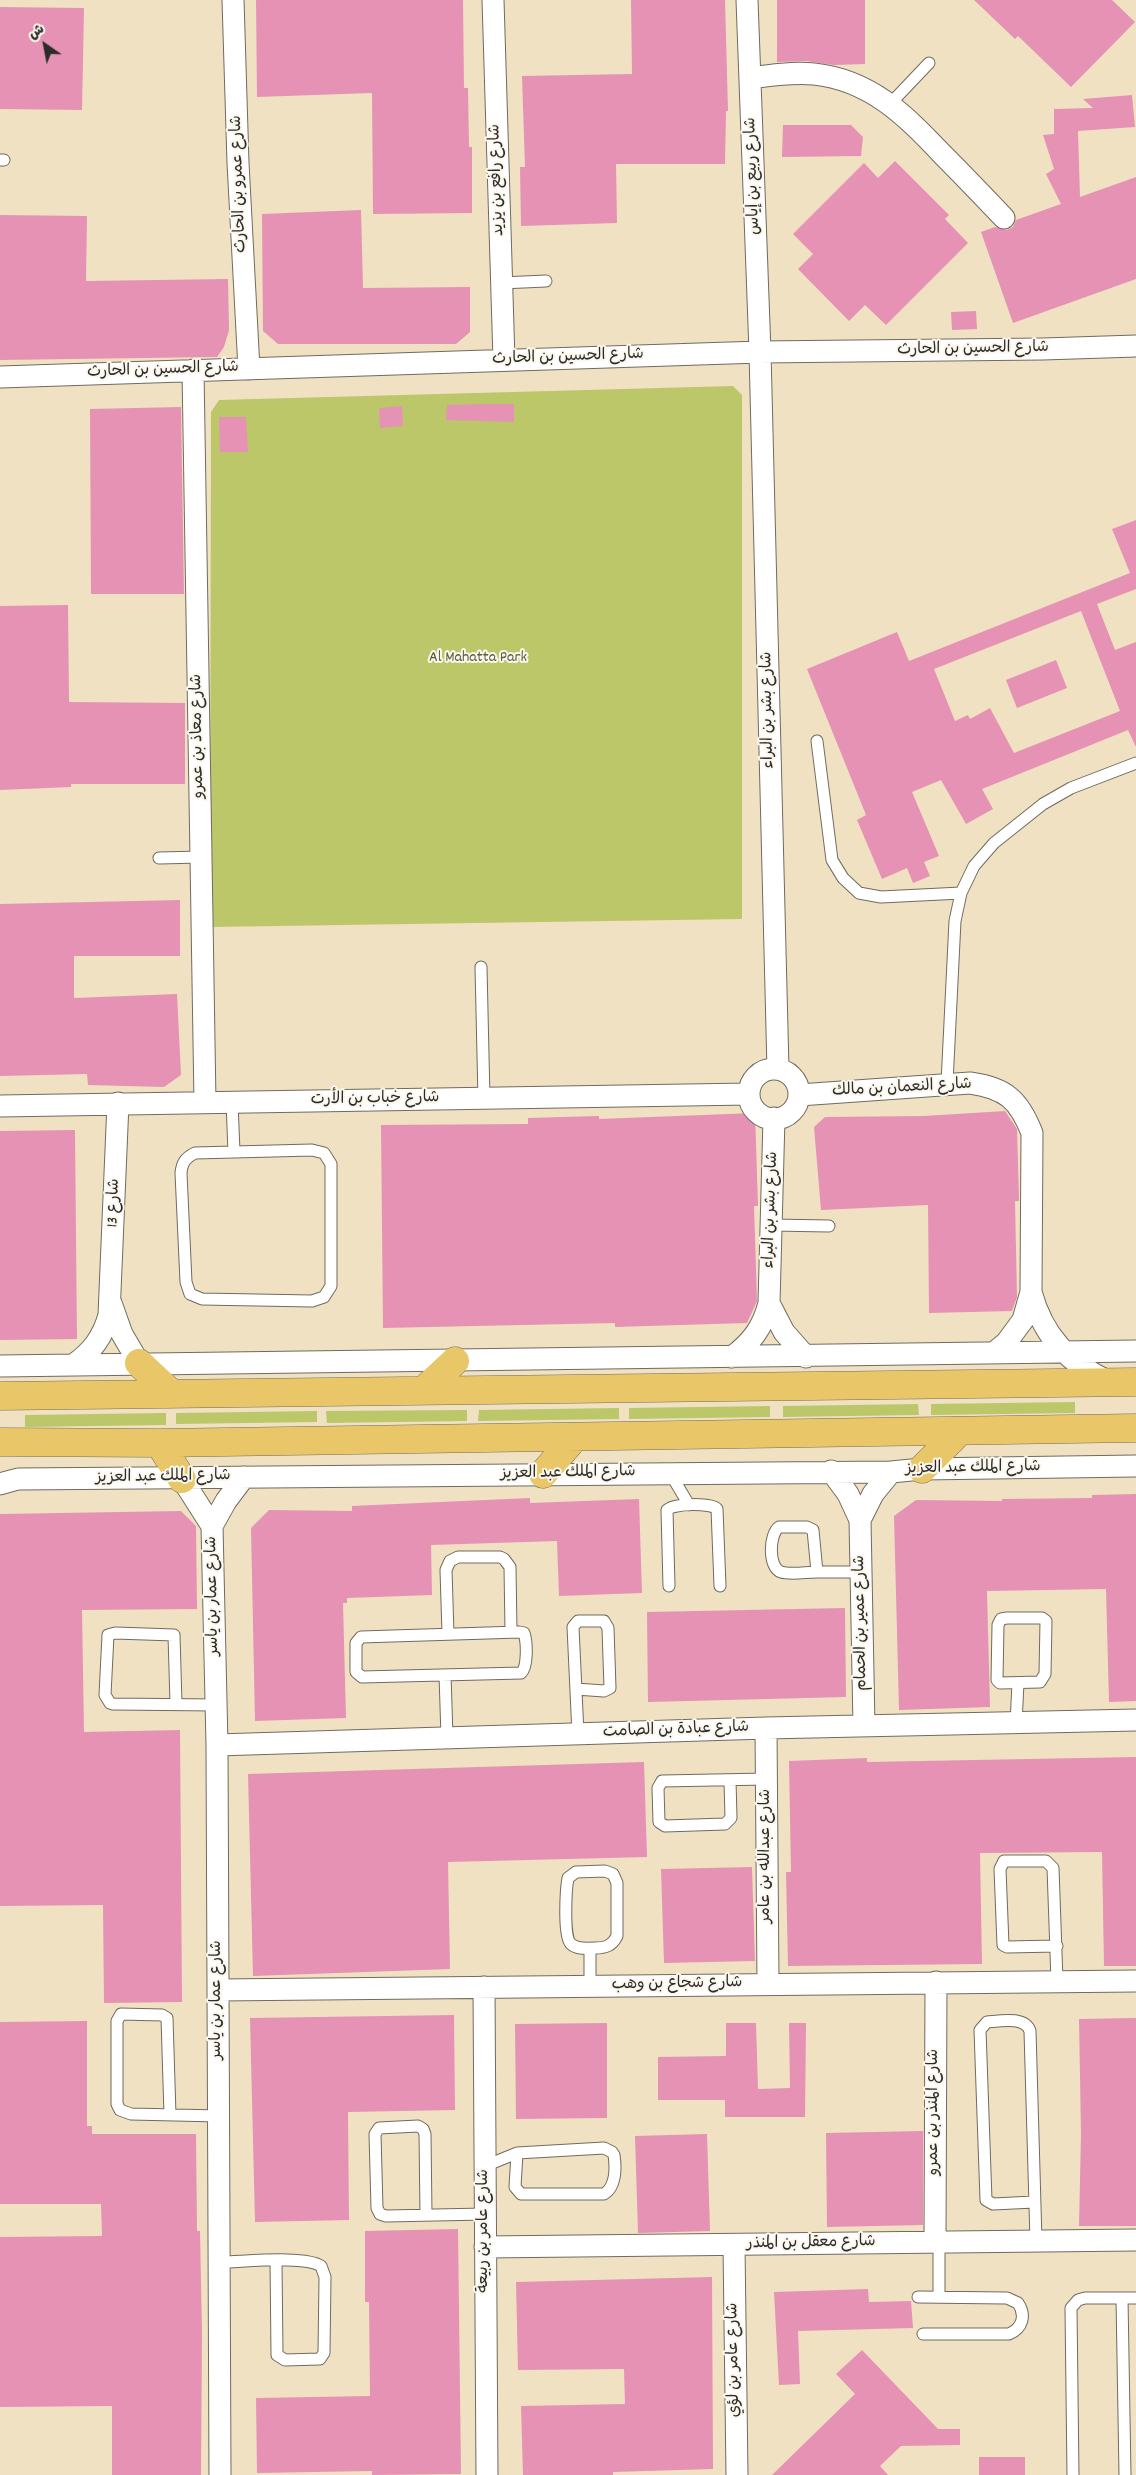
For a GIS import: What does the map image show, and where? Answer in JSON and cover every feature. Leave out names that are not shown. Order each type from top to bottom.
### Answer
[{"type":"highway","points":[[424,1390],[455,1361]]},
{"type":"highway","points":[[139,1363],[171,1393]]},
{"type":"highway","points":[[0,1396],[1123,1382]]},
{"type":"highway","points":[[0,1442],[159,1443],[574,1438],[1136,1428]]},
{"type":"highway","points":[[922,1469],[959,1432]]},
{"type":"highway","points":[[543,1474],[574,1438]]},
{"type":"highway","points":[[159,1443],[182,1479]]},
{"type":"street","name":"شارع عمرو بن الحارث","points":[[233,0],[238,163],[249,369]]},
{"type":"street","name":"شارع رافع بن يزيد","points":[[493,0],[504,360]]},
{"type":"street","name":"شارع ربيع بن إياس","points":[[747,0],[760,352]]},
{"type":"street","points":[[750,78],[787,74],[815,74],[843,80],[891,104],[911,121],[1004,218]]},
{"type":"street","name":"شارع الحسين بن الحارث","points":[[0,377],[760,352],[1042,350],[1136,346]]},
{"type":"street","name":"شارع بشر بن البراء","points":[[760,352],[778,1069]]},
{"type":"street","name":"شارع معاذ بن عمرو","points":[[193,370],[205,1102]]},
{"type":"street","points":[[778,1069],[793,1078],[798,1085],[799,1094],[794,1108],[789,1114],[774,1118],[765,1116],[757,1111],[751,1104],[749,1094],[750,1086],[761,1073],[778,1069]]},
{"type":"street","name":"شارع النعمان بن مالك","points":[[799,1094],[947,1083],[993,1086],[1011,1098],[1024,1114],[1032,1133],[1031,1292],[1023,1320],[1006,1343],[995,1352]]},
{"type":"street","name":"شارع خباب بن الأرت","points":[[0,1106],[749,1094]]},
{"type":"street","name":"شارع 13","points":[[74,1365],[93,1349],[108,1321],[111,1303],[118,1103]]},
{"type":"street","name":"شارع بشر بن البراء","points":[[732,1357],[746,1347],[757,1334],[765,1319],[769,1303],[774,1118]]},
{"type":"street","name":"شارع النعمان بن مالك","points":[[1031,1292],[1042,1325],[1063,1352],[1094,1375],[1123,1382]]},
{"type":"street","name":"شارع 13","points":[[111,1303],[122,1334],[139,1363]]},
{"type":"street","name":"شارع بشر بن البراء","points":[[769,1303],[784,1332],[806,1357]]},
{"type":"street","points":[[0,1366],[806,1357],[995,1352],[1136,1351]]},
{"type":"street","name":"شارع الملك عبد العزيز","points":[[0,1484],[18,1479],[891,1472],[922,1469],[1136,1466]]},
{"type":"street","name":"شارع عمير بن الحمام","points":[[831,1471],[848,1494],[860,1520],[864,1726]]},
{"type":"street","name":"شارع عمير بن الحمام","points":[[860,1520],[873,1494],[891,1472]]},
{"type":"street","name":"شارع عمار بن ياسر","points":[[220,2475],[217,1745],[212,1526],[226,1500],[244,1478]]},
{"type":"street","name":"شارع عمار بن ياسر","points":[[182,1479],[212,1526]]},
{"type":"street","name":"شارع عبادة بن الصامت","points":[[217,1745],[766,1728],[1136,1720]]},
{"type":"street","name":"شارع عبدالله بن عامر","points":[[766,1728],[768,1984]]},
{"type":"street","name":"شارع شجاع بن وهب","points":[[218,1990],[1136,1981]]},
{"type":"street","name":"شارع المنذر بن عمرو","points":[[936,1982],[937,2242]]},
{"type":"street","name":"شارع عامر بن ربيعة","points":[[484,1987],[486,2475]]},
{"type":"street","name":"شارع معقل بن المنذر","points":[[485,2247],[1136,2240]]},
{"type":"street","name":"شارع عامر بن لؤي","points":[[734,2245],[737,2475]]},
{"type":"lane","points":[[891,104],[929,63]]},
{"type":"lane","points":[[501,282],[546,282]]},
{"type":"lane","points":[[817,741],[832,860],[842,878],[859,892],[881,897],[961,892]]},
{"type":"lane","points":[[947,1083],[955,921],[961,892],[974,866],[994,843],[1016,823],[1071,788],[1136,763]]},
{"type":"lane","points":[[158,858],[201,858]]},
{"type":"lane","points":[[481,967],[484,1099]]},
{"type":"lane","points":[[232,1102],[234,1152]]},
{"type":"lane","points":[[312,1150],[324,1153],[328,1158],[331,1164],[331,1286],[324,1297],[312,1301],[202,1300],[190,1294],[186,1282],[182,1164],[194,1154],[234,1152],[312,1150]]},
{"type":"lane","points":[[772,1225],[829,1226]]},
{"type":"lane","points":[[670,1473],[689,1505]]},
{"type":"lane","points":[[669,1586],[667,1510],[672,1506],[689,1505],[713,1506],[718,1510],[720,1586]]},
{"type":"lane","points":[[817,1572],[813,1530],[807,1527],[776,1529],[772,1537],[773,1561],[776,1568],[782,1572],[817,1572],[861,1572]]},
{"type":"lane","points":[[448,1634],[446,1570],[450,1561],[458,1557],[500,1557],[510,1567],[511,1632]]},
{"type":"lane","points":[[1007,1618],[1042,1618],[1046,1624],[1044,1677],[1037,1683],[1018,1683],[1000,1683],[997,1680],[999,1622],[1007,1618]]},
{"type":"lane","points":[[576,1689],[604,1690],[610,1688],[608,1628],[604,1621],[580,1620],[574,1624],[576,1689],[578,1734]]},
{"type":"lane","points":[[511,1632],[521,1632],[525,1636],[523,1672],[359,1676],[356,1672],[356,1643],[359,1638],[364,1636],[511,1632]]},
{"type":"lane","points":[[176,1704],[174,1635],[115,1633],[108,1635],[105,1695],[107,1700],[113,1704],[216,1705]]},
{"type":"lane","points":[[445,1675],[447,1737]]},
{"type":"lane","points":[[1016,1723],[1018,1683]]},
{"type":"lane","points":[[730,1780],[731,1818],[725,1824],[665,1826],[659,1822],[658,1788],[662,1781],[766,1779]]},
{"type":"lane","points":[[1056,1982],[1057,1946],[1052,1864],[1046,1861],[1002,1863],[1000,1869],[1003,1945],[1008,1948],[1057,1946]]},
{"type":"lane","points":[[605,1871],[612,1874],[617,1883],[617,1936],[610,1946],[590,1948],[574,1946],[568,1940],[568,1878],[576,1872],[605,1871]]},
{"type":"lane","points":[[590,1948],[590,1986]]},
{"type":"lane","points":[[170,2115],[167,2018],[162,2015],[121,2014],[117,2021],[117,2104],[125,2113],[170,2115],[219,2116]]},
{"type":"lane","points":[[1034,2202],[993,2204],[986,2200],[980,2030],[987,2022],[1020,2021],[1027,2024],[1030,2031],[1036,2241]]},
{"type":"lane","points":[[426,2215],[425,2134],[423,2128],[418,2126],[379,2128],[376,2134],[378,2211],[386,2216],[485,2214]]},
{"type":"lane","points":[[485,2166],[517,2154],[608,2149],[614,2159],[613,2183],[611,2188],[604,2194],[521,2194],[515,2187],[517,2154]]},
{"type":"lane","points":[[937,2242],[940,2297]]},
{"type":"lane","points":[[220,2262],[276,2261],[310,2261],[321,2266],[324,2271],[324,2353],[320,2359],[284,2360],[276,2355],[276,2261]]},
{"type":"lane","points":[[918,2297],[1013,2299],[1022,2308],[1022,2321],[1015,2331],[1009,2334],[923,2334]]},
{"type":"lane","points":[[1073,2475],[1071,2308],[1078,2300],[1084,2298],[1136,2298]]},
{"type":"lane","points":[[1122,2298],[1125,2475]]},
{"type":"green space","name":"Al Mahatta Park","points":[[733,386],[742,395],[742,919],[210,927],[211,412],[219,400]]},
{"type":"green space","points":[[1075,1402],[1075,1413],[931,1415],[931,1404]]},
{"type":"green space","points":[[918,1404],[919,1415],[783,1417],[783,1406]]},
{"type":"green space","points":[[770,1406],[770,1417],[629,1419],[629,1408]]},
{"type":"green space","points":[[619,1408],[619,1419],[478,1421],[479,1410]]},
{"type":"green space","points":[[467,1410],[467,1421],[327,1423],[326,1411]]},
{"type":"green space","points":[[317,1411],[317,1422],[176,1424],[176,1413]]},
{"type":"green space","points":[[166,1413],[166,1425],[25,1427],[25,1415]]},
{"type":"building","points":[[256,0],[463,0],[464,88],[468,88],[469,147],[472,147],[472,213],[373,214],[372,93],[257,97]]},
{"type":"building","points":[[631,0],[725,0],[728,111],[726,111],[725,164],[616,164],[617,223],[521,226],[520,167],[525,167],[522,76],[632,74]]},
{"type":"building","points":[[777,0],[865,0],[865,64],[834,65],[806,61],[777,62]]},
{"type":"building","points":[[974,0],[1112,0],[1135,22],[1071,87],[1018,36],[1015,39]]},
{"type":"building","points":[[0,7],[84,8],[82,110],[0,109]]},
{"type":"building","points":[[1132,95],[1135,127],[1078,131],[1080,197],[1136,177],[1136,279],[1013,323],[981,232],[995,227],[1007,230],[1013,227],[1016,220],[1061,204],[1046,174],[1054,169],[1043,135],[1054,134],[1054,109],[1093,108],[1083,99]]},
{"type":"building","points":[[783,125],[851,125],[863,137],[861,156],[782,157]]},
{"type":"building","points":[[895,161],[949,215],[945,219],[968,243],[886,325],[865,305],[849,321],[798,269],[813,254],[793,234],[864,163],[878,178]]},
{"type":"building","points":[[361,210],[363,288],[470,287],[470,332],[456,344],[278,344],[263,331],[262,214]]},
{"type":"building","points":[[0,215],[87,216],[86,281],[228,279],[229,330],[224,347],[217,357],[0,360]]},
{"type":"building","points":[[976,311],[977,329],[952,330],[951,312]]},
{"type":"building","points":[[514,404],[514,422],[446,420],[447,405]]},
{"type":"building","points":[[402,406],[403,426],[380,428],[379,408]]},
{"type":"building","points":[[181,407],[184,594],[91,594],[90,409]]},
{"type":"building","points":[[219,417],[246,417],[248,452],[220,452]]},
{"type":"building","points":[[1136,520],[1136,589],[1097,604],[1115,650],[1136,642],[1136,747],[1128,730],[982,789],[993,809],[966,824],[941,780],[912,792],[939,856],[924,862],[930,876],[913,883],[907,868],[882,879],[857,820],[866,815],[807,669],[897,632],[909,661],[1130,573],[1112,529]],"holes":[[[1081,611],[1120,711],[1014,753],[990,708],[970,719],[968,715],[955,721],[934,669]]]},
{"type":"building","points":[[68,605],[69,702],[185,703],[185,784],[71,784],[71,787],[0,790],[0,606]]},
{"type":"building","points":[[1056,660],[1067,688],[1017,708],[1006,680]]},
{"type":"building","points":[[180,900],[180,956],[74,956],[74,998],[177,994],[181,1075],[164,1087],[88,1085],[87,1074],[0,1076],[0,904]]},
{"type":"building","points":[[1005,1111],[1017,1129],[1019,1201],[1015,1201],[1017,1297],[1012,1311],[929,1313],[928,1205],[821,1210],[814,1127],[825,1117],[924,1116]]},
{"type":"building","points":[[755,1113],[758,1206],[754,1206],[757,1301],[747,1323],[615,1327],[615,1323],[383,1328],[381,1125],[528,1124],[528,1118],[599,1116],[599,1119]]},
{"type":"building","points":[[75,1130],[77,1339],[0,1340],[0,1131]]},
{"type":"building","points":[[1136,1494],[1136,1701],[1109,1702],[1106,1589],[987,1591],[990,1707],[899,1710],[894,1516],[916,1500],[1002,1501],[1002,1499],[1092,1498],[1092,1495]]},
{"type":"building","points":[[530,1498],[530,1503],[639,1499],[642,1593],[559,1596],[557,1541],[431,1545],[432,1595],[347,1598],[347,1603],[343,1603],[346,1718],[255,1721],[251,1528],[269,1510],[352,1511],[352,1506]]},
{"type":"building","points":[[181,1511],[196,1526],[197,1609],[82,1610],[84,1732],[180,1730],[182,2002],[104,2003],[103,1905],[0,1906],[0,1514]]},
{"type":"building","points":[[845,1608],[846,1697],[648,1702],[647,1612]]},
{"type":"building","points":[[1136,1757],[1136,1966],[1104,1966],[1102,1852],[980,1853],[982,1964],[788,1966],[786,1872],[791,1872],[789,1761],[867,1758],[867,1762]]},
{"type":"building","points":[[644,1762],[647,1857],[448,1862],[450,1969],[253,1976],[248,1774]]},
{"type":"building","points":[[752,1867],[755,1961],[664,1963],[661,1869]]},
{"type":"building","points":[[454,2015],[455,2110],[348,2112],[349,2220],[255,2222],[250,2018]]},
{"type":"building","points":[[1136,2018],[1136,2226],[1079,2226],[1081,2134],[1079,2019]]},
{"type":"building","points":[[87,2021],[87,2126],[92,2126],[92,2134],[196,2134],[197,2231],[200,2231],[202,2332],[201,2475],[112,2475],[112,2406],[0,2407],[0,2237],[102,2236],[101,2204],[0,2204],[0,2022]]},
{"type":"building","points":[[607,2023],[607,2118],[516,2119],[515,2024]]},
{"type":"building","points":[[726,2023],[756,2023],[758,2089],[790,2088],[789,2023],[806,2023],[805,2117],[725,2117],[725,2100],[658,2100],[658,2057],[726,2056]]},
{"type":"building","points":[[923,2131],[923,2225],[827,2227],[826,2133]]},
{"type":"building","points":[[707,2134],[710,2231],[638,2233],[635,2136]]},
{"type":"building","points":[[458,2229],[461,2474],[372,2475],[372,2471],[257,2473],[256,2398],[370,2396],[369,2302],[365,2302],[365,2231]]},
{"type":"building","points":[[712,2277],[713,2469],[613,2472],[613,2475],[523,2475],[521,2406],[625,2404],[624,2369],[518,2370],[516,2282]]},
{"type":"building","points":[[868,2289],[869,2302],[911,2301],[913,2328],[798,2331],[800,2384],[779,2385],[774,2292]]},
{"type":"building","points":[[862,2350],[938,2429],[960,2429],[960,2445],[901,2446],[880,2466],[888,2475],[772,2475],[855,2394],[836,2374]]},
{"type":"building","points":[[979,2457],[1025,2457],[1025,2475],[979,2475]]}]
